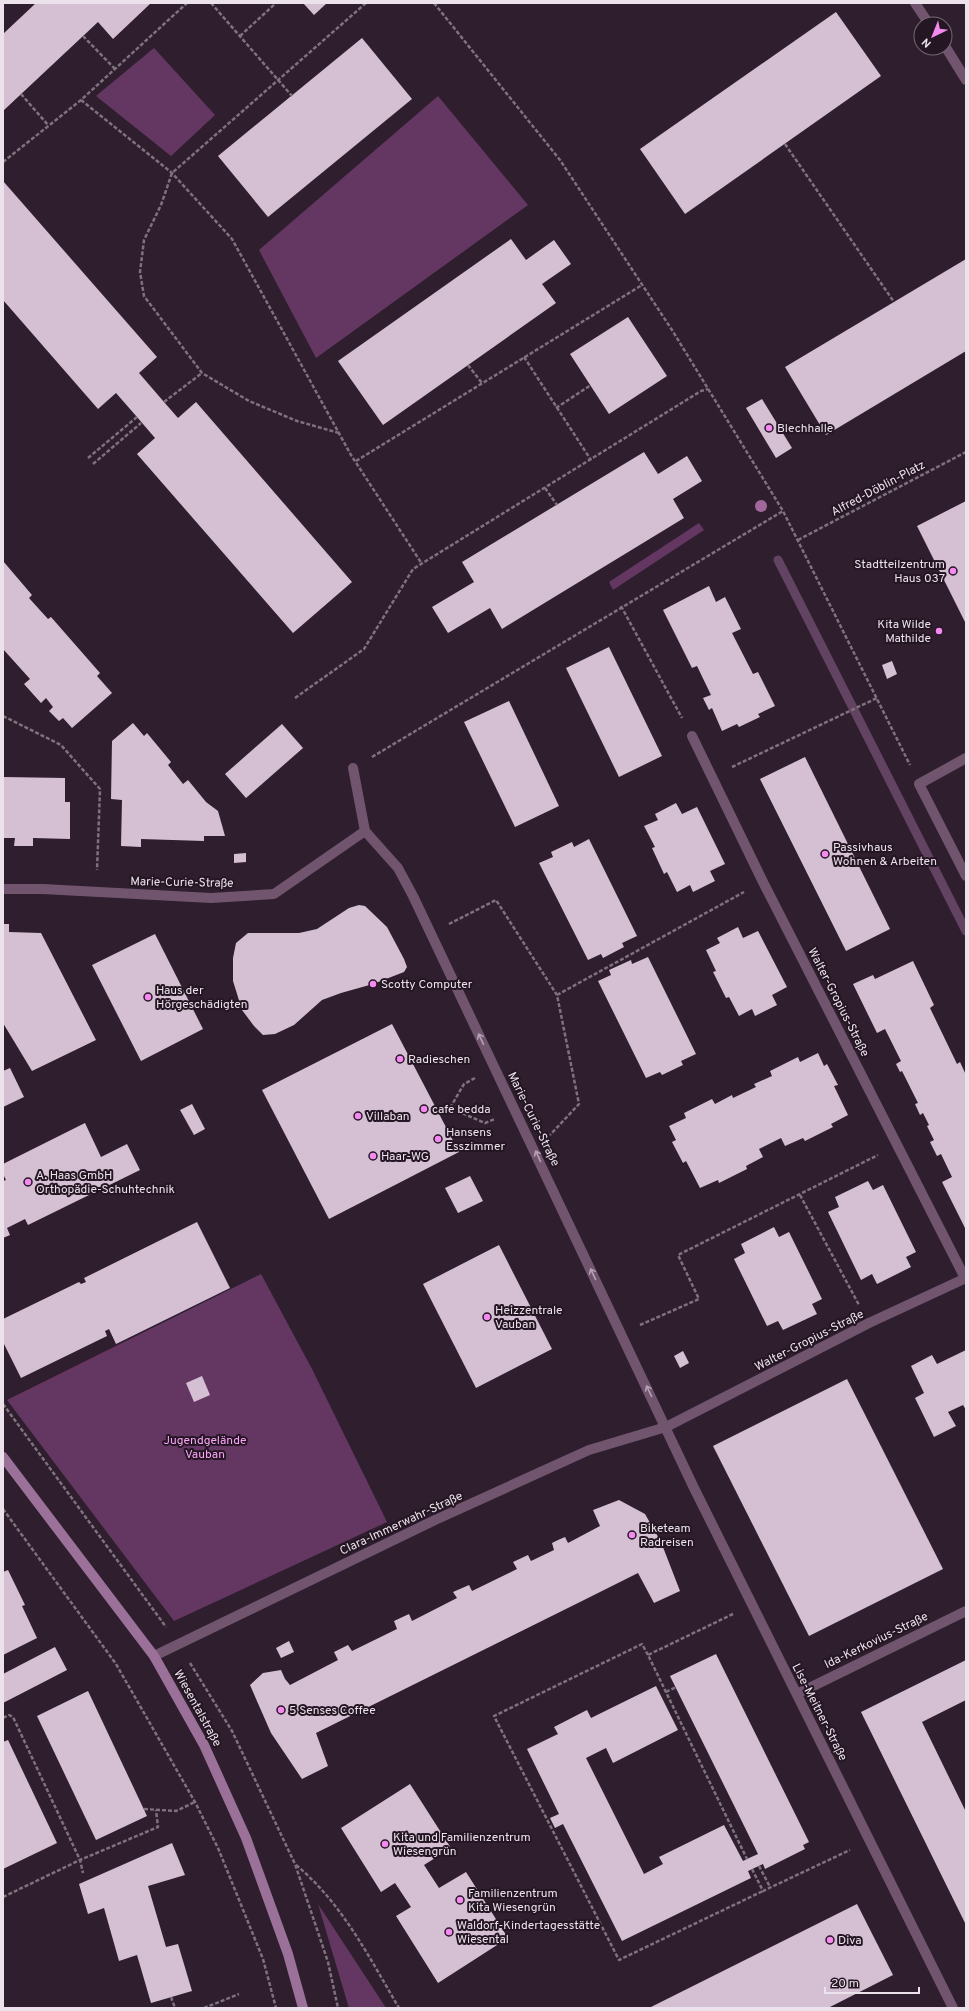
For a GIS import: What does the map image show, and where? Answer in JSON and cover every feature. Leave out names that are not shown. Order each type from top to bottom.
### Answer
[{"type":"main road","name":"Wiesentalstraße","points":[[3,1457],[154,1656],[204,1745],[237,1815],[288,1954],[303,2008]]},
{"type":"street","points":[[914,3],[923,16]]},
{"type":"street","points":[[951,56],[966,80]]},
{"type":"street","name":"Walter-Gropius-Straße","points":[[666,1427],[869,1323],[966,1278],[763,882],[692,736]]},
{"type":"street","points":[[966,758],[919,784],[966,876]]},
{"type":"street","points":[[353,768],[365,831]]},
{"type":"street","name":"Marie-Curie-Straße","points":[[3,889],[43,889],[211,898],[274,894],[365,831],[398,868],[413,896],[666,1427]]},
{"type":"street","name":"Lise-Meitner-Straße","points":[[666,1427],[752,1605],[953,2008]]},
{"type":"street","name":"Clara-Immerwahr-Straße","points":[[154,1656],[435,1520],[589,1450],[666,1427]]},
{"type":"street","name":"Ida-Kerkovius-Straße","points":[[796,1694],[966,1611]]},
{"type":"path","points":[[3,162],[81,100],[187,3]]},
{"type":"path","points":[[211,3],[292,96]]},
{"type":"path","points":[[240,36],[276,3]]},
{"type":"path","points":[[339,433],[297,421],[249,401],[202,373],[144,296],[140,272],[144,240],[161,205],[172,173],[279,81],[366,3]]},
{"type":"path","points":[[434,3],[560,160],[708,389],[783,511],[919,784]]},
{"type":"path","points":[[83,36],[115,69]]},
{"type":"path","points":[[21,94],[48,125]]},
{"type":"path","points":[[81,100],[172,173],[232,239],[339,433],[422,564]]},
{"type":"path","points":[[786,144],[894,302]]},
{"type":"path","points":[[356,461],[642,285]]},
{"type":"path","points":[[524,357],[591,460]]},
{"type":"path","points":[[468,365],[482,383]]},
{"type":"path","points":[[164,402],[202,373]]},
{"type":"path","points":[[556,408],[590,385]]},
{"type":"path","points":[[295,698],[364,649],[413,569],[701,391],[708,389]]},
{"type":"path","points":[[88,458],[137,417]]},
{"type":"path","points":[[93,464],[141,423]]},
{"type":"path","name":"Alfred-Döblin-Platz","points":[[798,540],[966,452]]},
{"type":"path","points":[[545,488],[557,505]]},
{"type":"path","points":[[353,768],[621,606],[783,511]]},
{"type":"path","points":[[621,606],[692,736]]},
{"type":"path","points":[[711,777],[804,732],[863,706],[877,698]]},
{"type":"path","points":[[3,716],[61,745],[100,788],[96,893]]},
{"type":"path","points":[[557,994],[763,882]]},
{"type":"path","points":[[447,925],[496,900],[557,994],[579,1104],[552,1134]]},
{"type":"path","points":[[494,1065],[464,1084],[450,1108],[485,1123],[516,1111]]},
{"type":"path","points":[[622,1333],[700,1299],[678,1255],[898,1145]]},
{"type":"path","points":[[800,1194],[869,1323]]},
{"type":"path","points":[[3,1404],[179,1644],[232,1731],[295,1864],[328,1962],[338,2008]]},
{"type":"path","points":[[3,1509],[116,1664],[195,1802],[218,1848],[263,1959],[276,2008]]},
{"type":"path","points":[[648,1655],[752,1605]]},
{"type":"path","points":[[747,1859],[642,1644],[494,1716],[619,1960],[770,1887],[870,1841]]},
{"type":"path","points":[[666,1692],[676,1687]]},
{"type":"path","points":[[3,1718],[8,1715],[13,1717],[80,1860],[84,1873]]},
{"type":"path","points":[[144,1809],[176,1811],[195,1802]]},
{"type":"path","points":[[3,1897],[80,1860],[158,1827],[156,1810]]},
{"type":"path","points":[[295,1864],[312,1878],[347,1921],[399,2008]]},
{"type":"path","points":[[759,1866],[770,1887]]},
{"type":"path","points":[[752,1869],[762,1891]]},
{"type":"path","points":[[204,2008],[240,1994]]},
{"type":"path","points":[[171,1997],[175,2008]]},
{"type":"green space","points":[[154,48],[215,115],[171,156],[96,96]]},
{"type":"green space","points":[[438,96],[528,205],[316,358],[259,250]]},
{"type":"green space","points":[[699,523],[704,530],[613,590],[609,582]]},
{"type":"green space","name":"Jugendgelände Vauban","points":[[261,1274],[312,1369],[387,1522],[174,1621],[7,1400]]},
{"type":"green space","points":[[318,1904],[386,2008],[349,2008]]},
{"type":"building","points":[[36,3],[151,3],[113,39],[98,22],[3,111],[3,34]]},
{"type":"building","points":[[303,3],[327,3],[314,15]]},
{"type":"building","points":[[836,12],[881,76],[685,214],[640,149]]},
{"type":"building","points":[[362,38],[412,99],[268,217],[218,156]]},
{"type":"building","points":[[3,181],[157,357],[139,373],[164,402],[178,418],[196,402],[352,582],[293,633],[137,454],[155,438],[137,417],[116,393],[98,409],[3,300]]},
{"type":"building","points":[[511,239],[526,260],[554,240],[571,264],[542,284],[556,303],[383,425],[338,361]]},
{"type":"building","points":[[966,259],[966,351],[826,435],[785,367]]},
{"type":"building","points":[[628,317],[667,376],[609,414],[570,354]]},
{"type":"building","name":"Blechhalle","points":[[762,399],[792,448],[776,458],[746,408]]},
{"type":"building","points":[[644,452],[658,474],[687,456],[702,481],[673,499],[684,518],[502,629],[490,608],[448,633],[432,607],[474,582],[462,562]]},
{"type":"building","name":"Stadtteilzentrum Haus 037","points":[[966,501],[966,624],[917,526]]},
{"type":"building","points":[[3,561],[32,595],[29,598],[48,619],[51,617],[100,673],[97,676],[112,693],[72,728],[63,718],[59,721],[49,711],[53,707],[46,698],[41,703],[24,684],[30,679],[3,649]]},
{"type":"building","points":[[709,586],[716,602],[725,597],[741,629],[732,633],[753,674],[758,672],[775,706],[758,714],[760,717],[739,727],[737,724],[722,731],[712,708],[709,710],[703,698],[711,695],[697,666],[692,668],[663,610]]},
{"type":"building","points":[[609,647],[662,756],[619,777],[566,668]]},
{"type":"building","points":[[892,661],[897,674],[887,679],[882,665]]},
{"type":"building","points":[[509,701],[559,806],[515,827],[464,722]]},
{"type":"building","points":[[133,723],[144,736],[147,733],[171,762],[168,765],[183,784],[188,780],[206,802],[218,811],[225,836],[204,836],[204,841],[141,839],[141,847],[121,846],[122,800],[111,799],[112,741]]},
{"type":"building","points":[[282,724],[303,748],[246,798],[225,774]]},
{"type":"building","name":"Passivhaus Wohnen & Arbeiten","points":[[805,757],[890,929],[846,951],[760,779]]},
{"type":"building","points":[[3,777],[65,778],[65,802],[70,802],[70,839],[33,838],[33,846],[14,846],[15,838],[3,838]]},
{"type":"building","points":[[676,803],[682,814],[697,807],[725,864],[710,871],[715,881],[693,892],[690,885],[677,892],[667,872],[664,874],[652,848],[655,847],[644,826],[658,820],[655,814]]},
{"type":"building","points":[[589,839],[637,936],[622,943],[624,947],[603,958],[601,954],[588,960],[539,863],[553,857],[551,852],[572,842],[574,847]]},
{"type":"building","points":[[246,853],[246,862],[234,863],[234,854]]},
{"type":"building","points":[[359,905],[365,906],[387,927],[404,959],[407,967],[404,972],[373,984],[322,1000],[294,1025],[275,1034],[263,1035],[242,1010],[233,981],[233,958],[236,943],[248,933],[299,933],[317,929],[349,908]]},
{"type":"building","points":[[3,924],[9,924],[9,932],[41,933],[96,1040],[32,1071],[3,1023]]},
{"type":"building","points":[[738,927],[743,938],[758,931],[787,987],[772,995],[777,1005],[755,1016],[752,1009],[739,1016],[729,997],[726,998],[713,972],[716,971],[706,950],[720,943],[717,938]]},
{"type":"building","name":"Haus der Hörgeschädigten","points":[[155,934],[203,1029],[141,1061],[92,965]]},
{"type":"building","points":[[648,957],[696,1054],[681,1061],[683,1065],[662,1075],[660,1072],[646,1078],[598,981],[611,975],[609,970],[631,960],[632,964]]},
{"type":"building","points":[[913,961],[934,1005],[930,1008],[957,1064],[960,1062],[966,1075],[966,1230],[942,1182],[952,1177],[941,1154],[937,1156],[930,1142],[934,1140],[927,1126],[929,1125],[923,1113],[920,1115],[915,1104],[918,1103],[902,1071],[900,1072],[896,1064],[901,1061],[885,1029],[877,1033],[853,984],[873,975],[875,979]]},
{"type":"building","name":"Villaban","points":[[392,1024],[459,1152],[329,1219],[262,1090]]},
{"type":"building","points":[[818,1053],[824,1066],[827,1064],[838,1085],[834,1086],[848,1115],[831,1124],[833,1127],[805,1141],[803,1138],[785,1146],[781,1138],[759,1149],[763,1157],[746,1166],[747,1169],[719,1183],[718,1180],[700,1188],[686,1161],[683,1163],[672,1142],[676,1140],[669,1126],[686,1118],[684,1113],[712,1099],[715,1104],[732,1095],[733,1098],[756,1087],[754,1084],[772,1076],[770,1071],[798,1057],[800,1062]]},
{"type":"building","points":[[10,1068],[24,1097],[3,1107],[3,1071]]},
{"type":"building","points":[[192,1104],[205,1129],[194,1135],[180,1110]]},
{"type":"building","points":[[85,1123],[101,1157],[127,1144],[140,1170],[28,1225],[25,1219],[7,1228],[10,1235],[3,1238],[3,1181],[6,1180],[3,1174],[3,1164]]},
{"type":"building","points":[[470,1176],[483,1201],[458,1213],[445,1188]]},
{"type":"building","points":[[868,1181],[873,1190],[883,1185],[916,1252],[906,1257],[911,1267],[877,1284],[872,1274],[861,1280],[828,1212],[839,1207],[835,1197]]},
{"type":"building","points":[[197,1222],[230,1288],[116,1344],[109,1329],[105,1331],[107,1336],[21,1378],[3,1342],[3,1319],[79,1282],[81,1284],[86,1282],[84,1278]]},
{"type":"building","points":[[774,1227],[779,1237],[789,1232],[822,1299],[812,1304],[817,1314],[783,1330],[778,1321],[767,1326],[734,1259],[745,1253],[741,1244]]},
{"type":"building","name":"Heizzentrale Vauban","points":[[499,1245],[552,1349],[476,1388],[423,1284]]},
{"type":"building","points":[[966,1350],[966,1410],[963,1405],[948,1412],[956,1426],[934,1437],[915,1398],[924,1393],[911,1366],[932,1355],[937,1364]]},
{"type":"building","points":[[683,1351],[689,1363],[680,1368],[674,1356]]},
{"type":"building","points":[[202,1376],[210,1395],[194,1402],[186,1383]]},
{"type":"building","points":[[847,1379],[943,1569],[809,1636],[713,1446]]},
{"type":"building","points":[[619,1500],[645,1514],[661,1542],[680,1591],[654,1603],[638,1573],[316,1733],[328,1766],[302,1779],[271,1733],[250,1685],[263,1673],[281,1670],[285,1679],[290,1685],[338,1660],[334,1652],[348,1645],[352,1651],[397,1629],[394,1621],[409,1614],[412,1621],[457,1598],[453,1592],[469,1585],[472,1591],[517,1569],[513,1562],[528,1555],[531,1561],[554,1550],[552,1543],[565,1537],[568,1543],[600,1526],[593,1510]]},
{"type":"building","points":[[8,1570],[25,1605],[22,1606],[37,1638],[3,1655],[3,1572]]},
{"type":"building","points":[[289,1641],[294,1652],[281,1658],[276,1648]]},
{"type":"building","points":[[55,1647],[67,1670],[3,1703],[3,1674]]},
{"type":"building","points":[[716,1654],[809,1842],[803,1845],[805,1849],[765,1869],[763,1864],[748,1871],[751,1878],[622,1941],[563,1824],[555,1828],[550,1818],[559,1814],[527,1749],[558,1734],[554,1727],[587,1710],[591,1718],[656,1686],[678,1730],[613,1763],[606,1748],[586,1758],[644,1874],[663,1864],[659,1857],[724,1825],[743,1861],[758,1854],[670,1676]]},
{"type":"building","points":[[966,1660],[966,1700],[922,1722],[966,1812],[966,1925],[861,1712]]},
{"type":"building","points":[[88,1691],[147,1816],[96,1840],[37,1716]]},
{"type":"building","points":[[8,1740],[57,1843],[3,1869],[3,1742]]},
{"type":"building","points":[[410,1784],[451,1848],[424,1865],[439,1888],[466,1872],[508,1938],[438,1983],[396,1916],[411,1907],[395,1883],[381,1892],[341,1828]]},
{"type":"building","points":[[172,1843],[185,1875],[148,1886],[166,1947],[178,1944],[192,1991],[151,2003],[137,1955],[119,1961],[104,1908],[88,1914],[79,1884]]},
{"type":"building","name":"Diva","points":[[857,1904],[893,1975],[828,2008],[649,2008]]},
{"type":"waterway","points":[[778,560],[966,931]]},
{"type":"place","name":"Blechhalle","points":[[769,428]]},
{"type":"place","name":"Stadtteilzentrum Haus 037","points":[[953,571]]},
{"type":"place","name":"Kita Wilde Mathilde","points":[[939,631]]},
{"type":"place","name":"Passivhaus Wohnen & Arbeiten","points":[[825,854]]},
{"type":"place","name":"Scotty Computer","points":[[373,984]]},
{"type":"place","name":"Haus der Hörgeschädigten","points":[[148,997]]},
{"type":"place","name":"Radieschen","points":[[400,1059]]},
{"type":"place","name":"cafe bedda","points":[[424,1109]]},
{"type":"place","name":"Villaban","points":[[358,1116]]},
{"type":"place","name":"Hansens Esszimmer","points":[[438,1139]]},
{"type":"place","name":"Haar-WG","points":[[373,1156]]},
{"type":"place","name":"A. Haas GmbH Orthopädie-Schuhtechnik","points":[[28,1182]]},
{"type":"place","name":"Heizzentrale Vauban","points":[[487,1317]]},
{"type":"place","name":"Biketeam Radreisen","points":[[632,1535]]},
{"type":"place","name":"5 Senses Coffee","points":[[281,1710]]},
{"type":"place","name":"Kita und Familienzentrum Wiesengrün","points":[[385,1844]]},
{"type":"place","name":"Familienzentrum Kita Wiesengrün","points":[[460,1900]]},
{"type":"place","name":"Waldorf-Kindertagesstätte Wiesental","points":[[449,1932]]},
{"type":"place","name":"Diva","points":[[830,1940]]}]
